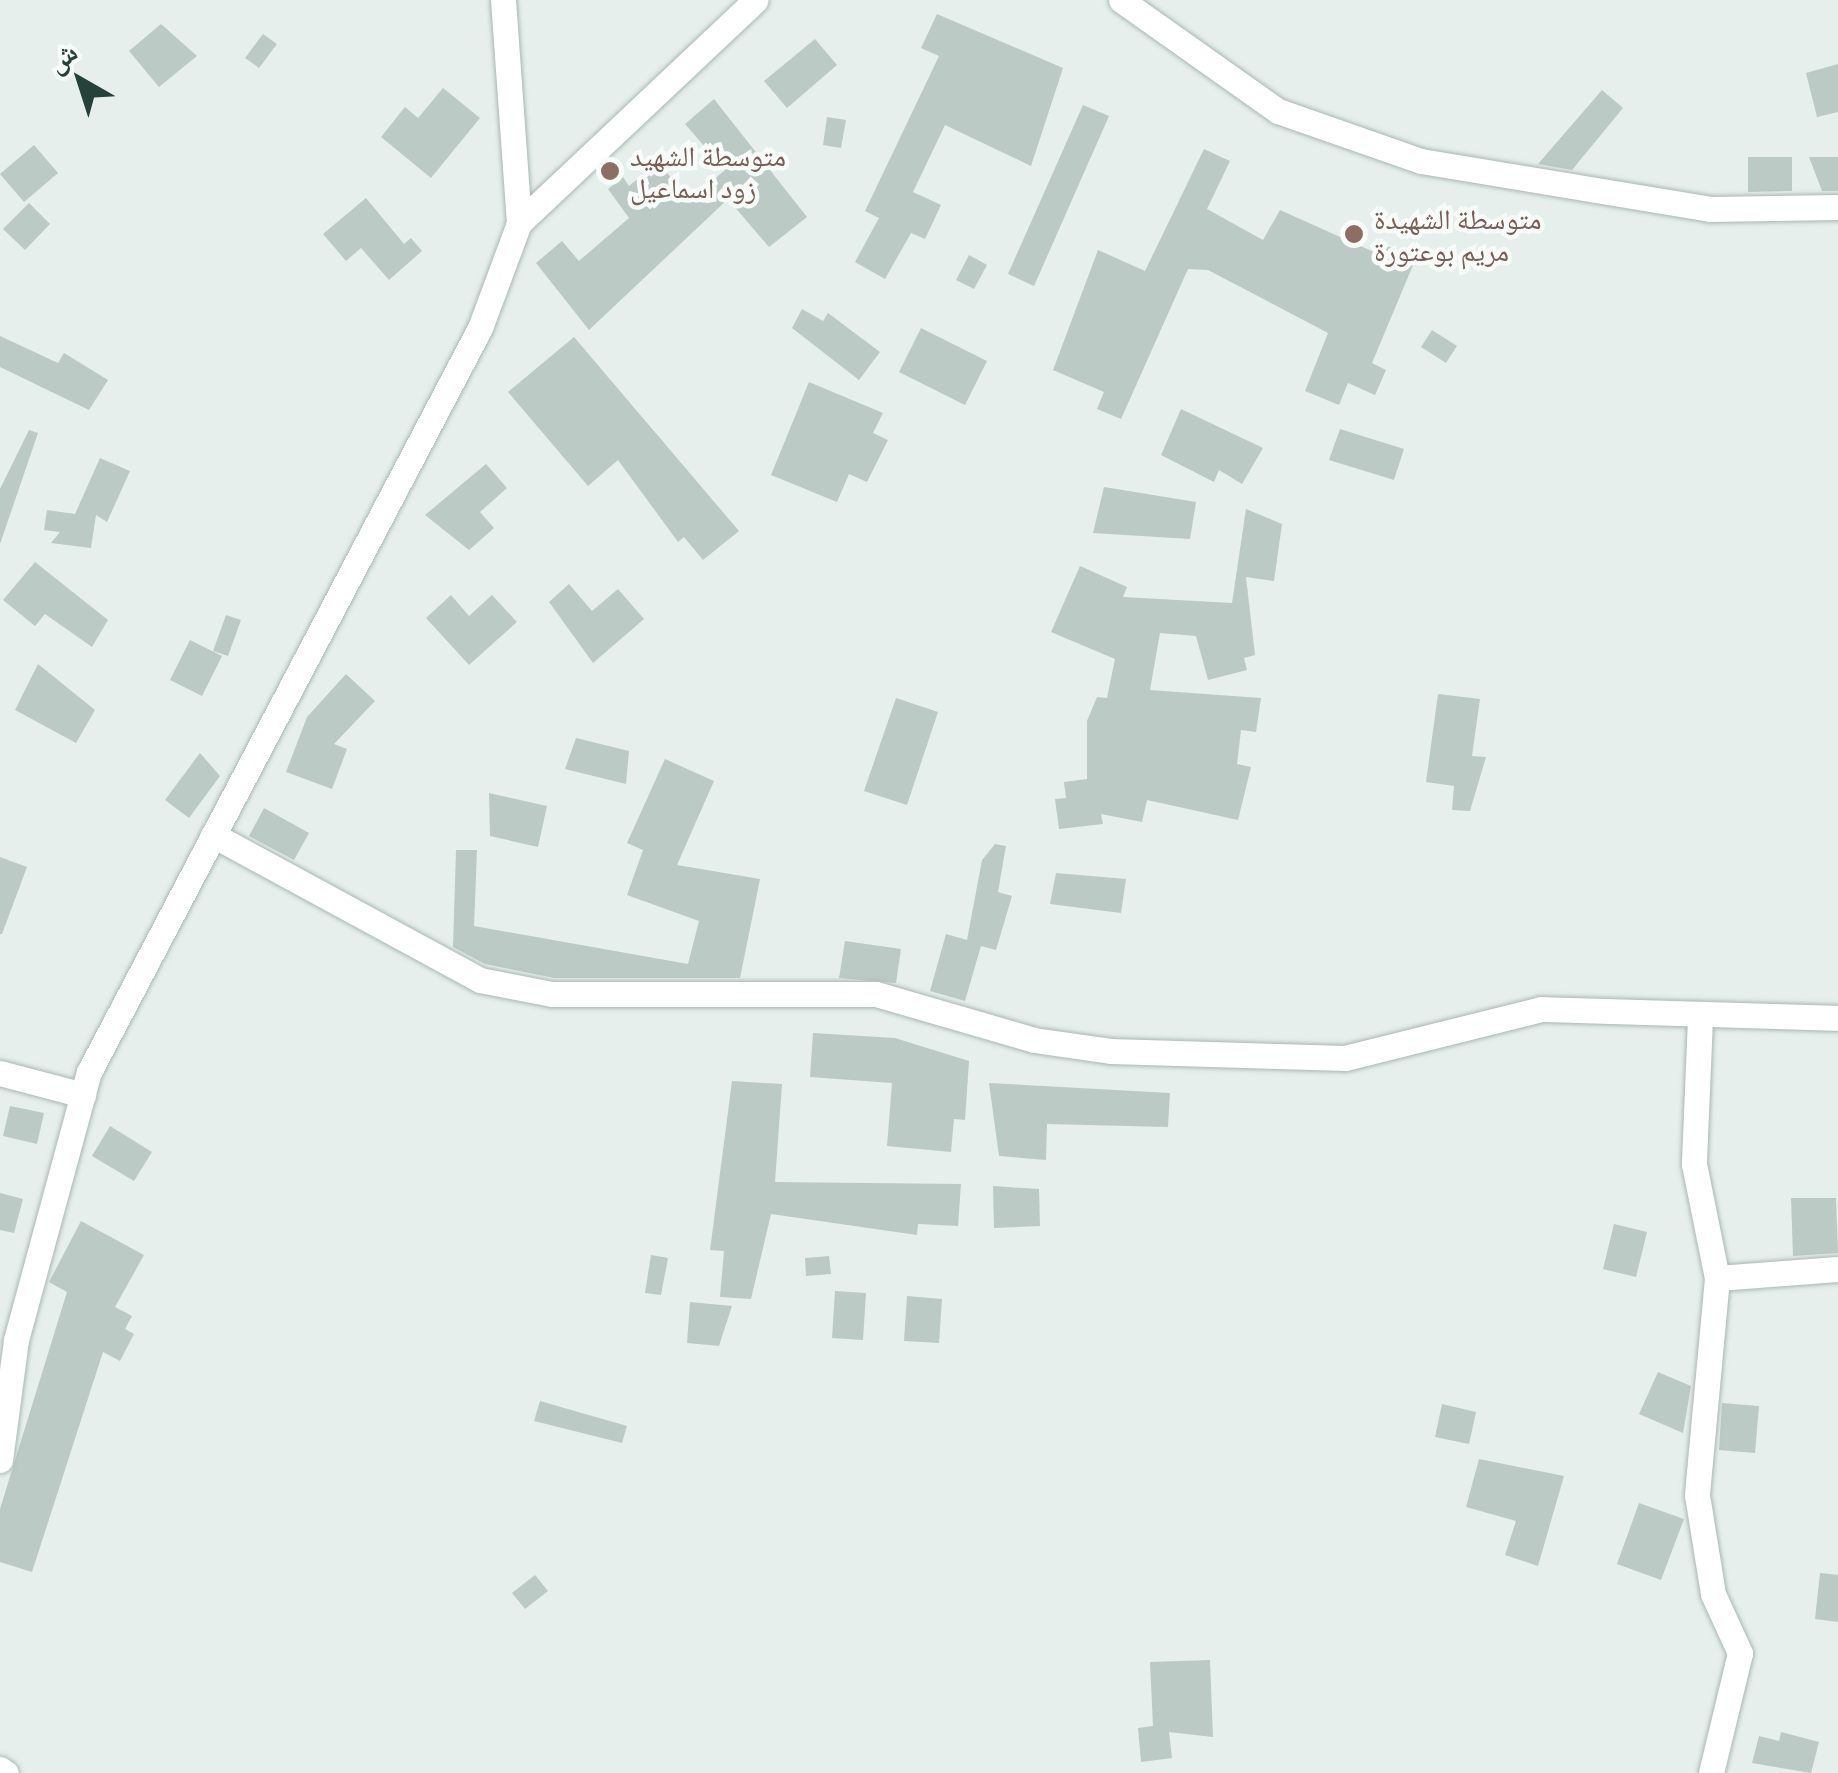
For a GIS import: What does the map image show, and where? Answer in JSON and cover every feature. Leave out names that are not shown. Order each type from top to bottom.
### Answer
[{"type":"street","points":[[0,1460],[16,1340],[83,1096],[213,835],[480,328],[519,223],[503,0]]},
{"type":"street","points":[[519,223],[756,0]]},
{"type":"street","points":[[1121,0],[1278,111],[1421,161],[1710,209],[1838,208]]},
{"type":"street","points":[[213,835],[480,980],[552,994],[876,994],[1110,1051],[1345,1058],[1540,1009],[1700,1018],[1838,1018]]},
{"type":"street","points":[[1700,1018],[1694,1164],[1717,1278],[1697,1495],[1713,1594],[1740,1653],[1712,1773]]},
{"type":"street","points":[[0,1073],[83,1096]]},
{"type":"street","points":[[1717,1278],[1838,1269]]},
{"type":"building","points":[[937,14],[1063,68],[1031,166],[945,125],[913,192],[941,205],[925,239],[911,233],[885,279],[855,262],[879,218],[865,211],[939,56],[921,48]]},
{"type":"building","points":[[161,24],[197,56],[159,87],[129,51]]},
{"type":"building","points":[[263,34],[277,44],[259,68],[245,58]]},
{"type":"building","points":[[815,39],[837,65],[787,108],[764,81]]},
{"type":"building","points":[[1838,64],[1838,112],[1817,117],[1806,73]]},
{"type":"building","points":[[443,88],[480,118],[431,178],[381,137],[405,107],[418,118]]},
{"type":"building","points":[[1602,90],[1623,108],[1572,170],[1538,164]]},
{"type":"building","points":[[714,99],[807,217],[769,247],[728,199],[589,330],[536,263],[562,241],[579,261],[629,218],[608,189],[623,177],[629,186],[658,162],[690,200],[725,170],[685,124]]},
{"type":"building","points":[[1083,105],[1109,116],[1034,286],[1008,274]]},
{"type":"building","points":[[827,117],[846,120],[841,148],[823,145]]},
{"type":"building","points":[[34,145],[58,173],[24,202],[0,174]]},
{"type":"building","points":[[1204,149],[1230,161],[1207,209],[1263,240],[1280,210],[1376,253],[1380,243],[1416,258],[1372,363],[1386,370],[1375,395],[1348,383],[1339,405],[1305,391],[1328,333],[1208,270],[1188,269],[1121,419],[1097,409],[1104,392],[1053,370],[1098,250],[1145,271]]},
{"type":"building","points":[[1748,157],[1792,157],[1792,191],[1748,192]]},
{"type":"building","points":[[1809,157],[1838,157],[1838,191],[1822,191]]},
{"type":"building","points":[[366,198],[404,244],[411,238],[422,251],[389,280],[361,248],[346,261],[323,234]]},
{"type":"building","points":[[29,203],[50,224],[25,250],[3,229]]},
{"type":"building","points":[[969,255],[987,265],[974,289],[956,280]]},
{"type":"building","points":[[802,309],[823,321],[828,313],[880,352],[859,380],[792,328]]},
{"type":"building","points":[[921,328],[987,361],[965,405],[899,372]]},
{"type":"building","points":[[1432,330],[1457,346],[1446,363],[1421,347]]},
{"type":"building","points":[[0,336],[58,363],[64,353],[108,380],[89,410],[0,367]]},
{"type":"building","points":[[574,337],[739,531],[703,560],[684,537],[678,542],[618,460],[588,486],[508,392]]},
{"type":"building","points":[[809,382],[883,413],[873,433],[888,440],[867,482],[849,474],[837,502],[771,475]]},
{"type":"building","points":[[1181,409],[1263,448],[1242,484],[1219,470],[1214,482],[1161,455]]},
{"type":"building","points":[[1340,429],[1404,449],[1394,480],[1329,460]]},
{"type":"building","points":[[29,430],[38,433],[0,544],[0,489]]},
{"type":"building","points":[[100,458],[130,471],[107,522],[96,515],[91,548],[51,543],[60,532],[44,530],[47,510],[75,514]]},
{"type":"building","points":[[486,464],[507,488],[480,512],[494,528],[469,550],[425,515]]},
{"type":"building","points":[[1104,487],[1196,502],[1190,539],[1093,533]]},
{"type":"building","points":[[1246,509],[1282,524],[1274,581],[1246,577],[1255,655],[1244,658],[1247,670],[1208,680],[1196,636],[1160,633],[1150,690],[1261,698],[1256,732],[1241,730],[1237,764],[1251,767],[1238,820],[1147,800],[1142,822],[1101,814],[1103,824],[1059,829],[1055,799],[1066,798],[1064,782],[1087,779],[1087,721],[1097,697],[1107,698],[1115,659],[1051,632],[1080,566],[1127,587],[1123,597],[1232,603]]},
{"type":"building","points":[[35,562],[108,620],[92,647],[45,614],[35,626],[3,600]]},
{"type":"building","points":[[569,584],[592,611],[618,589],[644,619],[593,663],[549,602]]},
{"type":"building","points":[[451,595],[469,616],[492,595],[517,622],[469,665],[426,618]]},
{"type":"building","points":[[226,615],[241,620],[228,656],[213,651]]},
{"type":"building","points":[[190,640],[222,656],[202,696],[170,680]]},
{"type":"building","points":[[38,664],[95,710],[76,743],[15,710]]},
{"type":"building","points":[[346,674],[375,701],[334,744],[347,749],[332,789],[286,772],[307,717]]},
{"type":"building","points":[[1438,694],[1480,699],[1472,756],[1486,757],[1470,811],[1452,810],[1454,786],[1426,782]]},
{"type":"building","points":[[896,698],[938,712],[907,805],[864,791]]},
{"type":"building","points":[[576,738],[629,751],[626,784],[565,769]]},
{"type":"building","points":[[200,753],[220,776],[189,818],[165,800]]},
{"type":"building","points":[[665,759],[714,781],[677,865],[760,879],[740,978],[554,978],[485,964],[453,947],[456,850],[477,850],[474,926],[688,964],[699,921],[627,895],[643,850],[627,843]]},
{"type":"building","points":[[489,793],[547,806],[538,847],[490,836]]},
{"type":"building","points":[[264,808],[309,833],[294,860],[249,836]]},
{"type":"building","points":[[995,844],[1006,846],[998,892],[1012,896],[996,950],[981,946],[965,1001],[930,991],[946,934],[967,940],[982,860]]},
{"type":"building","points":[[0,857],[27,867],[2,934],[0,934]]},
{"type":"building","points":[[1056,873],[1126,879],[1121,913],[1050,904]]},
{"type":"building","points":[[845,941],[901,949],[896,983],[839,978]]},
{"type":"building","points":[[813,1033],[895,1038],[969,1061],[965,1120],[954,1119],[951,1152],[887,1146],[892,1083],[810,1077]]},
{"type":"building","points":[[732,1081],[782,1084],[775,1182],[961,1184],[958,1226],[918,1224],[917,1235],[771,1214],[751,1299],[720,1297],[724,1251],[710,1250]]},
{"type":"building","points":[[989,1083],[1170,1093],[1168,1127],[1047,1124],[1046,1160],[999,1156]]},
{"type":"building","points":[[10,1106],[44,1113],[37,1144],[3,1136]]},
{"type":"building","points":[[110,1126],[152,1152],[134,1181],[92,1156]]},
{"type":"building","points":[[993,1186],[1039,1189],[1040,1226],[994,1228]]},
{"type":"building","points":[[0,1193],[23,1199],[14,1233],[0,1230]]},
{"type":"building","points":[[1791,1198],[1836,1198],[1838,1253],[1793,1256]]},
{"type":"building","points":[[81,1221],[144,1255],[115,1307],[132,1316],[125,1329],[134,1334],[120,1361],[103,1352],[32,1572],[0,1562],[0,1509],[67,1292],[49,1282]]},
{"type":"building","points":[[1614,1224],[1647,1232],[1636,1277],[1603,1269]]},
{"type":"building","points":[[651,1255],[668,1258],[661,1295],[645,1293]]},
{"type":"building","points":[[829,1256],[831,1274],[806,1276],[805,1258]]},
{"type":"building","points":[[835,1291],[866,1293],[863,1340],[832,1338]]},
{"type":"building","points":[[907,1296],[942,1299],[939,1343],[904,1341]]},
{"type":"building","points":[[690,1302],[732,1306],[719,1346],[687,1343]]},
{"type":"building","points":[[1658,1372],[1691,1386],[1683,1433],[1639,1414]]},
{"type":"building","points":[[540,1401],[627,1426],[622,1443],[534,1421]]},
{"type":"building","points":[[1722,1403],[1759,1406],[1755,1453],[1719,1450]]},
{"type":"building","points":[[1442,1404],[1476,1412],[1469,1444],[1435,1437]]},
{"type":"building","points":[[1479,1459],[1564,1476],[1538,1566],[1505,1555],[1516,1521],[1466,1507]]},
{"type":"building","points":[[1639,1503],[1684,1519],[1661,1580],[1617,1564]]},
{"type":"building","points":[[1820,1573],[1838,1575],[1838,1622],[1815,1619]]},
{"type":"building","points":[[535,1575],[548,1591],[525,1609],[512,1593]]},
{"type":"building","points":[[1210,1660],[1213,1737],[1169,1732],[1172,1758],[1141,1762],[1138,1728],[1153,1726],[1150,1662]]},
{"type":"building","points":[[1781,1732],[1819,1742],[1811,1773],[1752,1763],[1759,1736],[1779,1741]]},
{"type":"place","name":"متوسطة الشهيد زود اسماعيل","points":[[610,171]]},
{"type":"place","name":"متوسطة الشهيدة مريم بوعتورة","points":[[1354,234]]}]
